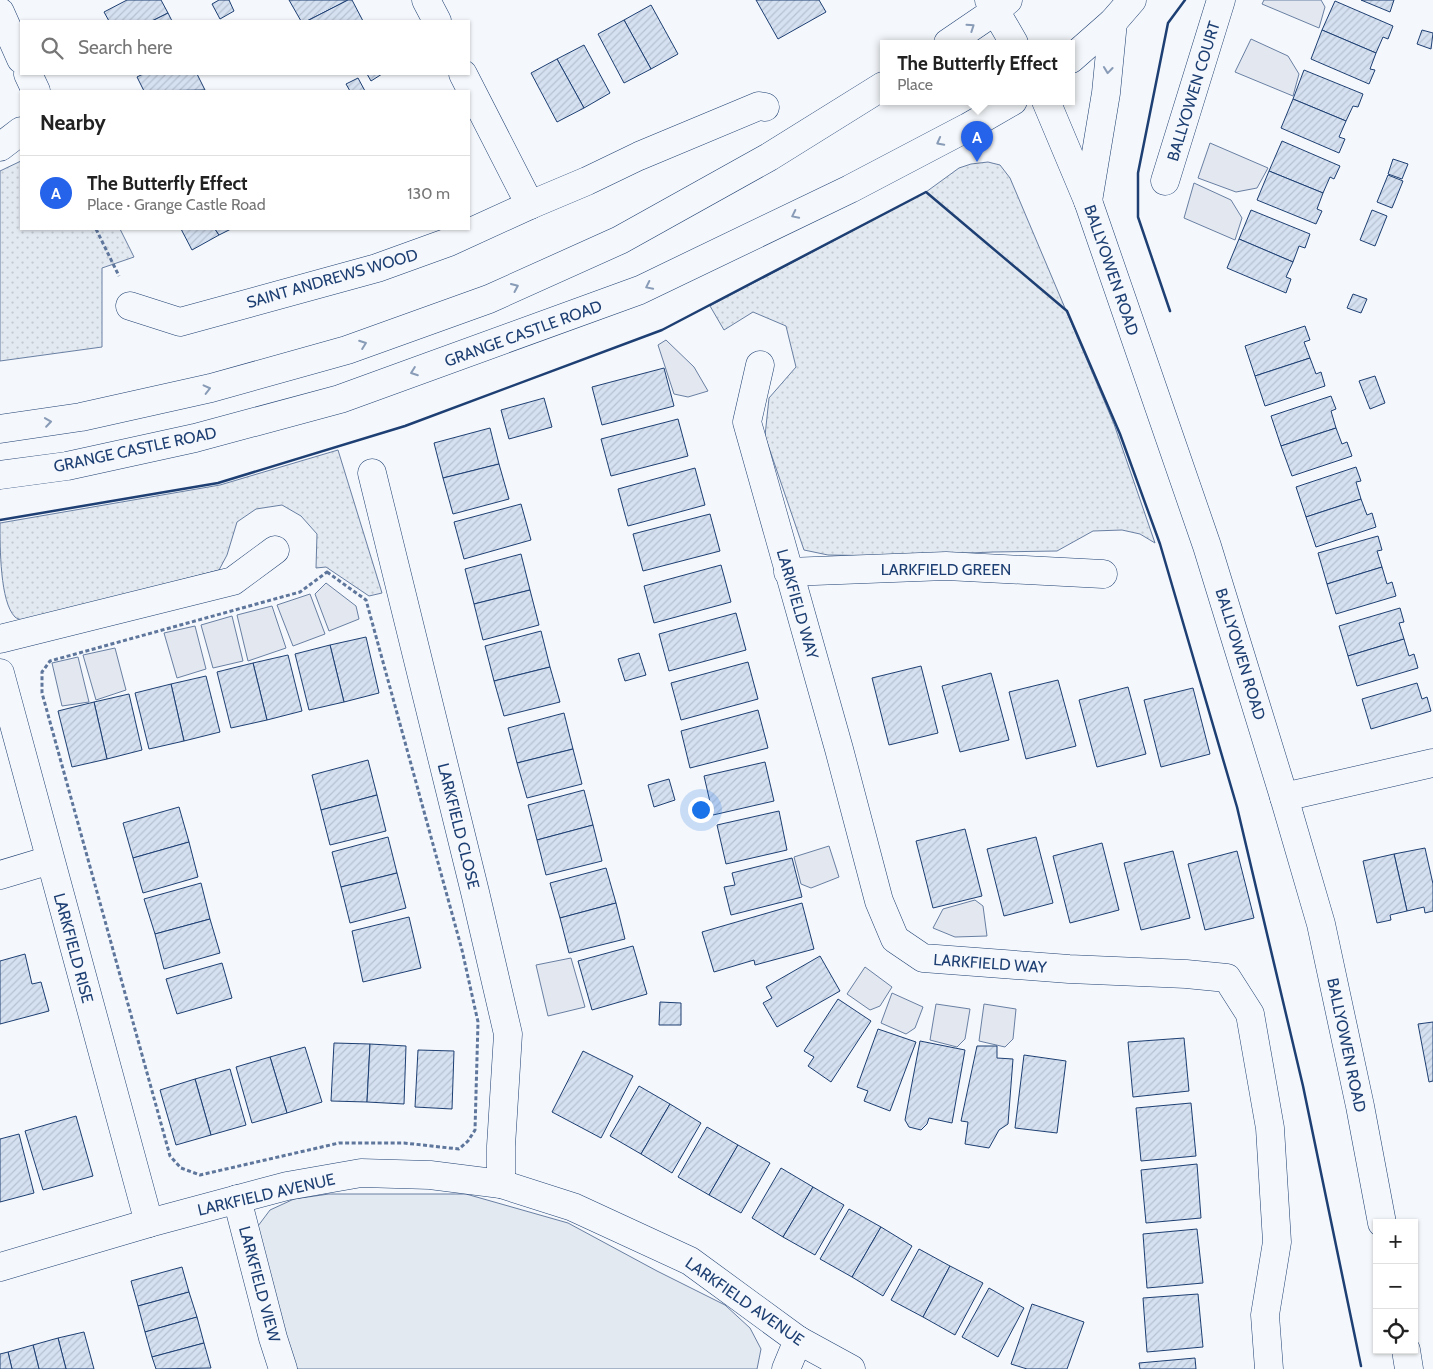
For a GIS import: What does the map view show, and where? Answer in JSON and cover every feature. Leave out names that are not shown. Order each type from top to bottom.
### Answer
[{"type":"street","points":[[426,0],[436,20]]},
{"type":"street","points":[[1075,56],[1113,22],[1132,0]]},
{"type":"street","name":"BALLYOWEN COURT","points":[[1165,181],[1221,0]]},
{"type":"street","points":[[952,40],[998,4],[1013,40]]},
{"type":"street","points":[[0,12],[20,57]]},
{"type":"street","points":[[1088,201],[1106,93],[1113,22]]},
{"type":"street","points":[[28,75],[36,90]]},
{"type":"street","points":[[464,75],[530,206]]},
{"type":"street","points":[[0,429],[81,417],[211,388],[347,350],[489,299],[620,240],[769,157],[880,88]]},
{"type":"street","name":"GRANGE CASTLE ROAD","points":[[0,475],[67,466],[177,442],[340,399],[640,290],[850,189],[1006,105]]},
{"type":"street","name":"BALLYOWEN ROAD","points":[[1048,105],[1088,201],[1207,546],[1284,797],[1321,924],[1360,1106],[1381,1219]]},
{"type":"street","name":"SAINT ANDREWS WOOD","points":[[130,306],[180,322],[377,268],[449,242],[640,156],[759,106],[765,107]]},
{"type":"street","points":[[0,147],[20,133]]},
{"type":"street","name":"LARKFIELD WAY","points":[[760,365],[747,422],[839,748],[879,901],[895,938],[923,958],[1227,978],[1250,1014],[1270,1128],[1277,1232],[1265,1315],[1269,1369]]},
{"type":"street","name":"LARKFIELD CLOSE","points":[[372,473],[508,1034],[501,1146],[501,1184]]},
{"type":"street","points":[[0,639],[233,581],[275,550]]},
{"type":"street","name":"LARKFIELD GREEN","points":[[788,572],[946,566],[1103,574]]},
{"type":"street","name":"LARKFIELD RISE","points":[[0,673],[149,1222]]},
{"type":"street","points":[[1284,797],[1433,763]]},
{"type":"street","points":[[0,874],[50,860]]},
{"type":"street","name":"LARKFIELD AVENUE","points":[[0,1267],[149,1222],[287,1186],[361,1173],[430,1175],[501,1184],[573,1207],[690,1261],[798,1340],[851,1369]]},
{"type":"street","name":"LARKFIELD VIEW","points":[[237,1199],[273,1338],[283,1369]]},
{"type":"street","points":[[786,1369],[798,1340]]},
{"type":"street","points":[[1407,1354],[1409,1369]]},
{"type":"path","points":[[96,230],[119,277]]},
{"type":"path","points":[[327,572],[366,600],[409,754],[466,966],[478,1022],[475,1130],[468,1141],[459,1149],[404,1143],[339,1143],[200,1175],[180,1168],[170,1156],[42,692],[42,672],[50,661],[300,592],[327,572]]},
{"type":"shaded area","points":[[1264,0],[1321,0],[1325,7],[1319,28],[1262,4]]},
{"type":"shaded area","points":[[1251,39],[1288,56],[1299,74],[1293,96],[1235,72]]},
{"type":"shaded area","points":[[1210,143],[1268,168],[1257,188],[1236,192],[1198,178]]},
{"type":"shaded area","points":[[20,161],[20,230],[120,230],[134,257],[102,268],[102,347],[0,361],[0,171]]},
{"type":"shaded area","points":[[988,162],[1000,165],[1010,178],[1114,424],[1155,543],[1140,534],[1122,530],[1093,531],[1057,551],[898,556],[828,555],[804,550],[765,436],[769,398],[796,367],[786,326],[753,312],[724,330],[710,306],[926,192],[959,168]]},
{"type":"shaded area","points":[[1194,183],[1231,200],[1242,218],[1235,240],[1184,218]]},
{"type":"shaded area","points":[[666,340],[694,367],[708,391],[688,397],[674,394],[658,345]]},
{"type":"shaded area","points":[[338,450],[382,593],[369,596],[326,567],[316,568],[317,534],[301,516],[282,505],[256,509],[237,522],[227,555],[219,570],[30,620],[16,618],[10,610],[6,600],[2,574],[0,523],[220,485]]},
{"type":"shaded area","points":[[326,583],[356,606],[359,619],[329,631],[315,594]]},
{"type":"shaded area","points":[[310,594],[325,634],[293,646],[277,605]]},
{"type":"shaded area","points":[[272,606],[286,648],[248,661],[237,615]]},
{"type":"shaded area","points":[[232,616],[243,661],[213,668],[201,625]]},
{"type":"shaded area","points":[[195,626],[206,669],[177,678],[164,633]]},
{"type":"shaded area","points":[[115,648],[126,690],[96,700],[83,655]]},
{"type":"shaded area","points":[[78,657],[89,702],[62,706],[52,663]]},
{"type":"shaded area","points":[[829,846],[839,877],[811,888],[801,884],[794,857]]},
{"type":"shaded area","points":[[975,900],[983,906],[987,936],[955,937],[933,928],[943,909]]},
{"type":"shaded area","points":[[571,958],[585,1007],[548,1016],[536,965]]},
{"type":"shaded area","points":[[865,967],[892,987],[880,1006],[870,1010],[847,994]]},
{"type":"shaded area","points":[[892,993],[923,1007],[915,1028],[906,1034],[881,1023]]},
{"type":"shaded area","points":[[936,1004],[970,1009],[965,1039],[957,1047],[930,1040]]},
{"type":"shaded area","points":[[984,1004],[1016,1009],[1013,1039],[1005,1047],[979,1041]]},
{"type":"shaded area","points":[[329,1194],[466,1194],[568,1223],[725,1305],[750,1328],[761,1349],[757,1369],[297,1369],[261,1263],[258,1226],[270,1210],[294,1199]]},
{"type":"building","points":[[127,0],[161,0],[168,13],[154,20],[108,20],[104,12]]},
{"type":"building","points":[[219,0],[229,0],[234,11],[220,19],[212,4]]},
{"type":"building","points":[[289,0],[348,0],[309,20],[300,20]]},
{"type":"building","points":[[348,0],[352,0],[362,20],[309,20]]},
{"type":"building","points":[[756,0],[819,0],[826,12],[778,39]]},
{"type":"building","points":[[1361,0],[1394,0],[1390,12]]},
{"type":"building","points":[[1335,1],[1393,26],[1388,39],[1383,37],[1376,53],[1322,30]]},
{"type":"building","points":[[651,5],[678,54],[651,69],[624,20]]},
{"type":"building","points":[[168,13],[172,20],[154,20]]},
{"type":"building","points":[[624,20],[651,69],[624,83],[598,34]]},
{"type":"building","points":[[1322,30],[1376,53],[1370,69],[1375,70],[1369,84],[1311,59]]},
{"type":"building","points":[[1422,30],[1433,33],[1431,49],[1417,44]]},
{"type":"building","points":[[584,45],[610,93],[584,108],[557,59]]},
{"type":"building","points":[[557,59],[584,108],[557,122],[531,73]]},
{"type":"building","points":[[1304,70],[1363,94],[1358,107],[1353,106],[1346,121],[1293,99]]},
{"type":"building","points":[[141,75],[198,75],[205,90],[144,90],[137,77]]},
{"type":"building","points":[[368,75],[380,75],[371,81]]},
{"type":"building","points":[[358,78],[364,90],[349,90],[346,84]]},
{"type":"building","points":[[1293,99],[1346,121],[1339,137],[1345,139],[1339,153],[1281,128]]},
{"type":"building","points":[[1282,141],[1340,166],[1334,179],[1330,177],[1323,193],[1269,171]]},
{"type":"building","points":[[1393,159],[1408,164],[1402,179],[1388,174]]},
{"type":"building","points":[[1269,171],[1323,193],[1317,209],[1322,211],[1316,224],[1257,200]]},
{"type":"building","points":[[1388,175],[1403,181],[1392,208],[1377,202]]},
{"type":"building","points":[[1251,210],[1310,234],[1305,248],[1299,246],[1293,262],[1239,239]]},
{"type":"building","points":[[1372,210],[1387,216],[1375,246],[1360,240]]},
{"type":"building","points":[[182,230],[216,230],[219,235],[192,250]]},
{"type":"building","points":[[216,230],[229,230],[219,235]]},
{"type":"building","points":[[1239,239],[1293,262],[1286,277],[1291,279],[1286,293],[1227,268]]},
{"type":"building","points":[[1353,294],[1367,299],[1361,313],[1347,308]]},
{"type":"building","points":[[1305,326],[1310,340],[1304,342],[1310,358],[1255,376],[1245,346]]},
{"type":"building","points":[[1310,358],[1316,374],[1321,372],[1325,386],[1265,406],[1255,376]]},
{"type":"building","points":[[664,368],[674,406],[602,425],[592,387]]},
{"type":"building","points":[[1375,376],[1385,403],[1370,409],[1359,381]]},
{"type":"building","points":[[1331,396],[1336,409],[1331,411],[1336,428],[1281,446],[1271,416]]},
{"type":"building","points":[[544,398],[552,427],[509,439],[501,410]]},
{"type":"building","points":[[678,419],[688,456],[611,476],[601,439]]},
{"type":"building","points":[[490,428],[499,464],[443,478],[434,443]]},
{"type":"building","points":[[1336,428],[1342,444],[1347,442],[1352,456],[1292,476],[1281,446]]},
{"type":"building","points":[[499,464],[509,499],[453,514],[443,478]]},
{"type":"building","points":[[1356,467],[1361,481],[1356,482],[1361,499],[1306,517],[1296,487]]},
{"type":"building","points":[[695,468],[705,505],[628,526],[618,489]]},
{"type":"building","points":[[1361,499],[1367,515],[1372,513],[1376,527],[1316,547],[1306,517]]},
{"type":"building","points":[[521,504],[531,540],[464,559],[454,522]]},
{"type":"building","points":[[710,514],[720,551],[643,571],[633,534]]},
{"type":"building","points":[[1378,536],[1382,550],[1377,551],[1382,567],[1327,584],[1318,553]]},
{"type":"building","points":[[521,554],[530,590],[474,604],[465,569]]},
{"type":"building","points":[[721,565],[731,602],[654,623],[644,586]]},
{"type":"building","points":[[1382,567],[1387,584],[1392,582],[1396,596],[1336,614],[1327,584]]},
{"type":"building","points":[[530,590],[539,625],[483,640],[474,604]]},
{"type":"building","points":[[1400,608],[1404,622],[1399,623],[1404,639],[1348,656],[1339,626]]},
{"type":"building","points":[[736,613],[746,650],[669,671],[659,634]]},
{"type":"building","points":[[541,631],[550,667],[494,681],[485,646]]},
{"type":"building","points":[[366,637],[379,693],[344,702],[330,645]]},
{"type":"building","points":[[1404,639],[1409,656],[1414,654],[1418,668],[1357,686],[1348,656]]},
{"type":"building","points":[[330,645],[344,702],[309,710],[295,654]]},
{"type":"building","points":[[639,653],[646,675],[625,681],[618,659]]},
{"type":"building","points":[[288,655],[302,711],[267,720],[253,663]]},
{"type":"building","points":[[748,662],[758,699],[681,720],[671,683]]},
{"type":"building","points":[[253,663],[267,720],[231,728],[217,672]]},
{"type":"building","points":[[921,666],[938,733],[889,745],[872,678]]},
{"type":"building","points":[[550,667],[560,702],[504,716],[494,681]]},
{"type":"building","points":[[991,673],[1009,740],[960,752],[942,686]]},
{"type":"building","points":[[206,676],[220,732],[184,741],[171,684]]},
{"type":"building","points":[[1058,680],[1076,746],[1026,759],[1009,692]]},
{"type":"building","points":[[1417,683],[1422,699],[1427,697],[1431,711],[1371,729],[1362,699]]},
{"type":"building","points":[[171,684],[184,741],[149,749],[135,693]]},
{"type":"building","points":[[1128,687],[1146,754],[1097,767],[1079,700]]},
{"type":"building","points":[[1193,688],[1210,754],[1161,767],[1144,700]]},
{"type":"building","points":[[129,694],[142,750],[107,759],[94,702]]},
{"type":"building","points":[[94,702],[107,759],[72,767],[58,711]]},
{"type":"building","points":[[758,710],[768,748],[690,768],[681,731]]},
{"type":"building","points":[[564,713],[573,749],[517,763],[508,728]]},
{"type":"building","points":[[573,749],[582,784],[527,798],[517,763]]},
{"type":"building","points":[[368,760],[377,795],[321,810],[312,775]]},
{"type":"building","points":[[765,762],[774,801],[713,815],[704,776]]},
{"type":"building","points":[[669,779],[675,800],[654,807],[648,785]]},
{"type":"building","points":[[584,790],[593,825],[537,840],[528,805]]},
{"type":"building","points":[[377,795],[386,831],[330,845],[321,810]]},
{"type":"building","points":[[179,807],[189,842],[133,858],[123,823]]},
{"type":"building","points":[[779,811],[787,850],[726,864],[717,825]]},
{"type":"building","points":[[593,825],[602,861],[546,875],[537,840]]},
{"type":"building","points":[[965,829],[982,896],[933,908],[916,841]]},
{"type":"building","points":[[388,837],[397,873],[341,887],[332,852]]},
{"type":"building","points":[[1036,837],[1053,903],[1004,916],[987,849]]},
{"type":"building","points":[[189,842],[198,877],[143,893],[133,858]]},
{"type":"building","points":[[1102,843],[1119,910],[1070,923],[1053,856]]},
{"type":"building","points":[[1425,848],[1433,884],[1433,911],[1425,913],[1424,907],[1407,911],[1394,854]]},
{"type":"building","points":[[1173,851],[1190,918],[1141,930],[1124,863]]},
{"type":"building","points":[[1237,851],[1254,918],[1205,930],[1188,864]]},
{"type":"building","points":[[1394,854],[1407,911],[1390,915],[1391,920],[1377,923],[1363,861]]},
{"type":"building","points":[[792,858],[802,897],[731,915],[724,887],[735,885],[732,873]]},
{"type":"building","points":[[606,868],[616,903],[560,918],[550,883]]},
{"type":"building","points":[[397,873],[406,908],[350,923],[341,887]]},
{"type":"building","points":[[201,883],[210,919],[155,934],[144,899]]},
{"type":"building","points":[[616,903],[625,939],[569,953],[560,918]]},
{"type":"building","points":[[802,903],[814,949],[755,965],[754,960],[714,972],[702,932]]},
{"type":"building","points":[[409,917],[421,968],[363,982],[352,931]]},
{"type":"building","points":[[210,919],[220,953],[164,969],[155,934]]},
{"type":"building","points":[[633,946],[647,994],[592,1010],[578,961]]},
{"type":"building","points":[[25,954],[32,984],[41,982],[49,1011],[0,1024],[0,961]]},
{"type":"building","points":[[820,956],[840,991],[777,1027],[763,1003],[772,998],[766,987]]},
{"type":"building","points":[[222,963],[232,998],[177,1014],[166,979]]},
{"type":"building","points":[[838,999],[871,1021],[831,1082],[808,1066],[814,1057],[804,1051]]},
{"type":"building","points":[[660,1002],[681,1003],[681,1025],[659,1025]]},
{"type":"building","points":[[1433,1022],[1433,1081],[1429,1082],[1418,1024]]},
{"type":"building","points":[[878,1029],[916,1042],[890,1111],[864,1101],[868,1091],[857,1087]]},
{"type":"building","points":[[1184,1038],[1189,1091],[1133,1097],[1128,1042]]},
{"type":"building","points":[[920,1041],[965,1050],[952,1123],[929,1118],[927,1124],[921,1130],[909,1127],[905,1120]]},
{"type":"building","points":[[334,1043],[370,1044],[367,1102],[331,1101]]},
{"type":"building","points":[[370,1044],[406,1046],[404,1104],[367,1102]]},
{"type":"building","points":[[977,1046],[997,1046],[997,1058],[1013,1059],[1008,1124],[999,1130],[989,1148],[965,1144],[968,1122],[961,1121]]},
{"type":"building","points":[[305,1047],[322,1102],[287,1113],[270,1057]]},
{"type":"building","points":[[418,1050],[454,1051],[452,1109],[415,1107]]},
{"type":"building","points":[[583,1051],[633,1076],[601,1138],[552,1112]]},
{"type":"building","points":[[1024,1055],[1066,1061],[1057,1133],[1015,1128]]},
{"type":"building","points":[[270,1057],[287,1113],[252,1123],[236,1067]]},
{"type":"building","points":[[230,1069],[246,1125],[211,1135],[195,1079]]},
{"type":"building","points":[[195,1079],[211,1135],[176,1145],[160,1090]]},
{"type":"building","points":[[639,1086],[670,1104],[641,1154],[610,1136]]},
{"type":"building","points":[[1191,1103],[1196,1156],[1141,1161],[1136,1108]]},
{"type":"building","points":[[670,1104],[701,1123],[672,1173],[641,1154]]},
{"type":"building","points":[[76,1116],[93,1176],[43,1190],[25,1131]]},
{"type":"building","points":[[707,1127],[738,1145],[709,1195],[678,1177]]},
{"type":"building","points":[[19,1134],[34,1193],[0,1202],[0,1139]]},
{"type":"building","points":[[738,1145],[770,1163],[741,1213],[709,1195]]},
{"type":"building","points":[[1197,1164],[1201,1218],[1146,1223],[1141,1170]]},
{"type":"building","points":[[781,1168],[813,1187],[783,1237],[752,1218]]},
{"type":"building","points":[[813,1187],[844,1205],[815,1255],[783,1237]]},
{"type":"building","points":[[849,1209],[881,1227],[852,1277],[820,1259]]},
{"type":"building","points":[[881,1227],[912,1246],[883,1296],[852,1277]]},
{"type":"building","points":[[1197,1229],[1203,1283],[1147,1288],[1143,1234]]},
{"type":"building","points":[[919,1249],[950,1266],[923,1317],[891,1300]]},
{"type":"building","points":[[950,1266],[983,1283],[955,1335],[923,1317]]},
{"type":"building","points":[[182,1267],[189,1292],[138,1306],[131,1281]]},
{"type":"building","points":[[989,1288],[1024,1308],[998,1357],[962,1337]]},
{"type":"building","points":[[189,1292],[197,1317],[145,1332],[138,1306]]},
{"type":"building","points":[[1198,1294],[1203,1347],[1147,1352],[1143,1298]]},
{"type":"building","points":[[1032,1304],[1084,1322],[1067,1369],[1027,1369],[1011,1364]]},
{"type":"building","points":[[197,1317],[204,1343],[152,1357],[145,1332]]},
{"type":"building","points":[[84,1332],[94,1369],[66,1369],[58,1338]]},
{"type":"building","points":[[58,1338],[66,1369],[39,1369],[33,1345]]},
{"type":"building","points":[[204,1343],[211,1368],[156,1369],[152,1357]]},
{"type":"building","points":[[33,1345],[39,1369],[12,1369],[8,1352]]},
{"type":"building","points":[[8,1352],[12,1369],[0,1369],[0,1354]]},
{"type":"building","points":[[1195,1358],[1196,1369],[1140,1369],[1139,1363]]},
{"type":"wall","points":[[1170,311],[1138,217],[1138,173],[1168,23],[1185,0]]},
{"type":"wall","points":[[0,520],[218,483],[405,426],[662,330],[926,192],[1067,311],[1120,434],[1160,544],[1237,807],[1303,1086],[1361,1366]]},
{"type":"place","name":"The Butterfly Effect","points":[[977,162]]}]
